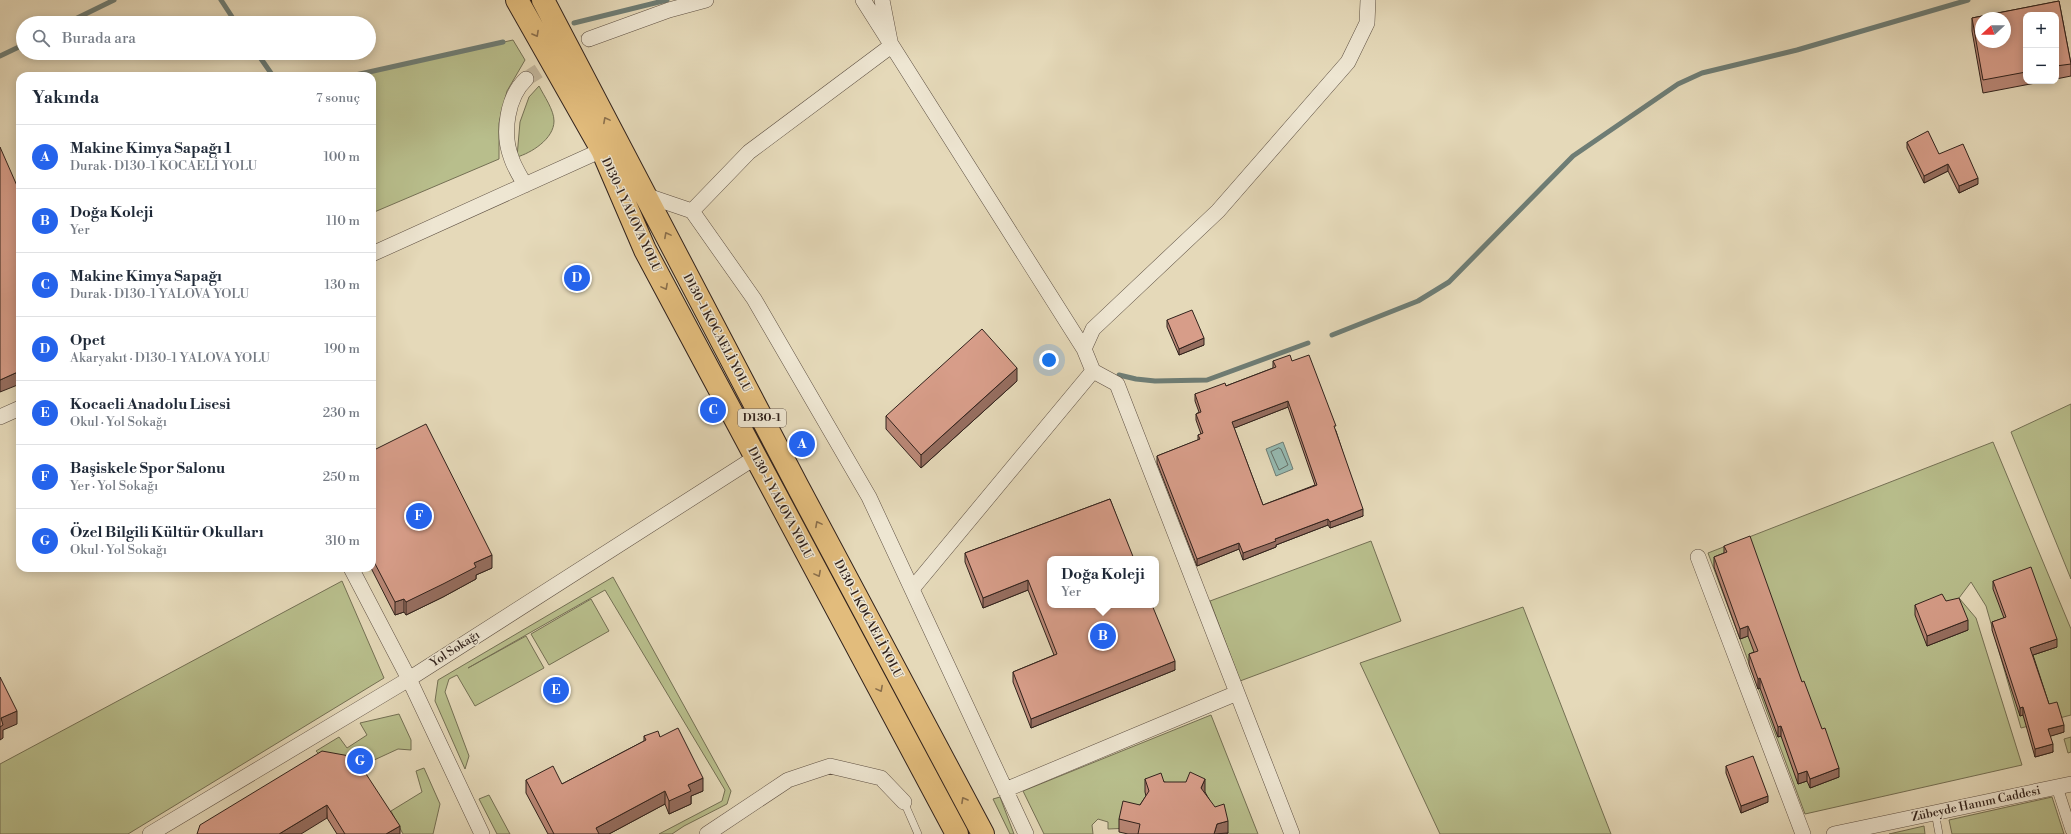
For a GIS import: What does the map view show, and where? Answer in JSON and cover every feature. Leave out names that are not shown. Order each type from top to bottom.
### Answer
[{"type":"highway","name":"D130-1 YALOVA YOLU","points":[[517,0],[602,150],[645,250],[957,834]]},
{"type":"highway","name":"D130-1 KOCAELİ YOLU","points":[[543,0],[938,753],[983,834]]},
{"type":"street","points":[[589,39],[669,10],[706,0]]},
{"type":"street","points":[[863,0],[1084,349],[1093,371],[1117,384],[1292,834]]},
{"type":"street","points":[[882,0],[891,46]]},
{"type":"street","points":[[1084,349],[1093,329],[1218,211],[1348,62],[1366,23],[1368,0]]},
{"type":"street","points":[[692,211],[749,152],[891,46]]},
{"type":"street","points":[[525,185],[511,157],[507,121],[512,103],[520,85],[526,79]]},
{"type":"street","points":[[376,252],[602,150]]},
{"type":"street","points":[[645,195],[692,211],[754,299],[869,496],[1026,834]]},
{"type":"street","points":[[912,589],[1093,371]]},
{"type":"street","points":[[0,417],[16,410]]},
{"type":"street","name":"Yol Sokağı","points":[[150,834],[409,679],[756,457]]},
{"type":"street","points":[[1698,557],[1803,834]]},
{"type":"street","points":[[353,572],[409,679],[475,831]]},
{"type":"street","points":[[1005,790],[1237,693]]},
{"type":"street","points":[[707,834],[788,780],[830,766],[880,778],[904,802]]},
{"type":"street","points":[[2064,785],[2071,830]]},
{"type":"street","name":"Zübeyde Hanım Caddesi","points":[[1834,834],[2064,785]]},
{"type":"lane","points":[[904,802],[918,834]]},
{"type":"lane","points":[[1935,812],[1939,834]]},
{"type":"green space","points":[[513,40],[525,60],[507,91],[499,123],[499,159],[376,211],[376,72],[369,72]]},
{"type":"green space","points":[[539,86],[554,117],[553,128],[546,139],[535,149],[517,157],[520,122],[529,97]]},
{"type":"green space","points":[[2071,404],[2071,579],[2011,432]]},
{"type":"green space","points":[[1993,442],[2071,629],[2071,715],[2021,728],[1986,606],[1971,582],[1959,598],[1976,618],[2022,765],[1805,814],[1708,553]]},
{"type":"green space","points":[[1371,541],[1401,621],[1240,681],[1210,601]]},
{"type":"green space","points":[[613,577],[731,791],[727,804],[684,826],[672,834],[659,834],[722,801],[725,790],[605,590],[468,668],[526,636],[544,668],[475,706],[457,675],[449,679],[445,692],[469,756],[465,769],[435,701],[438,680]]},
{"type":"green space","points":[[342,581],[384,678],[128,834],[0,834],[0,764]]},
{"type":"green space","points":[[591,599],[609,631],[549,665],[531,634]]},
{"type":"green space","points":[[1523,607],[1611,834],[1440,834],[1360,663]]},
{"type":"green space","points":[[399,714],[411,740],[411,750],[398,749],[359,767],[321,756],[316,751],[339,737],[347,748],[367,735],[360,723]]},
{"type":"green space","points":[[1211,715],[1258,834],[1146,834],[1132,828],[1108,829],[1108,822],[1098,819],[1092,825],[1093,834],[1044,834],[1023,791]]},
{"type":"green space","points":[[2071,737],[2071,752],[2068,753],[2064,739]]},
{"type":"green space","points":[[424,768],[440,804],[433,834],[403,834],[391,811],[422,792],[416,771]]},
{"type":"green space","points":[[489,795],[510,834],[497,834],[479,799]]},
{"type":"green space","points":[[1000,797],[1014,834],[1010,834],[993,799]]},
{"type":"green space","points":[[2052,797],[2064,834],[1952,834],[1949,820]]},
{"type":"green space","points":[[1924,826],[1925,834],[1889,834]]},
{"type":"water","points":[[1283,442],[1293,469],[1276,476],[1266,449]]},
{"type":"building","points":[[2059,1],[2071,64],[2059,66],[2059,12],[2023,12],[2023,73],[1983,80],[1977,48],[2011,48],[2011,12],[2003,12]]},
{"type":"building","points":[[1975,17],[1975,35],[1972,18]]},
{"type":"building","points":[[1928,131],[1939,154],[1963,144],[1978,178],[1959,186],[1948,164],[1924,176],[1907,142]]},
{"type":"building","points":[[0,147],[16,183],[16,373],[0,380]]},
{"type":"building","points":[[1192,310],[1204,338],[1179,349],[1167,320]]},
{"type":"building","points":[[982,329],[1017,368],[921,455],[886,416]]},
{"type":"building","points":[[1290,355],[1292,361],[1309,355],[1336,426],[1334,426],[1363,509],[1330,522],[1328,519],[1243,553],[1239,543],[1197,559],[1157,456],[1200,439],[1198,435],[1203,433],[1196,414],[1201,412],[1195,394],[1225,383],[1226,386],[1276,367],[1273,361]],"holes":[[[1288,401],[1317,485],[1263,505],[1232,422]]]},
{"type":"building","points":[[426,424],[492,555],[474,563],[476,567],[406,602],[404,599],[395,602],[376,566],[376,449]]},
{"type":"building","points":[[1110,499],[1133,556],[1047,556],[1047,608],[1153,608],[1175,661],[1031,719],[1013,672],[1057,654],[1028,580],[983,598],[965,553]]},
{"type":"building","points":[[1750,536],[1802,682],[1804,681],[1822,729],[1825,728],[1839,768],[1810,779],[1807,771],[1798,774],[1781,726],[1778,727],[1760,678],[1758,679],[1749,654],[1758,651],[1748,626],[1740,629],[1714,557],[1727,552],[1724,546]]},
{"type":"building","points":[[2031,567],[2057,639],[2030,648],[2049,704],[2057,702],[2064,725],[2048,729],[2053,744],[2035,749],[2023,707],[2020,708],[1992,622],[2006,617],[1993,581]]},
{"type":"building","points":[[1942,594],[1946,601],[1959,598],[1968,620],[1927,636],[1915,605]]},
{"type":"building","points":[[0,677],[17,711],[1,718],[3,725],[0,727]]},
{"type":"building","points":[[678,728],[703,778],[688,785],[691,791],[669,801],[665,791],[596,828],[599,834],[554,834],[526,780],[553,766],[562,784],[646,740],[644,736],[658,731],[660,737]]},
{"type":"building","points":[[322,751],[355,757],[400,826],[386,834],[345,834],[327,805],[279,834],[197,834],[200,825]]},
{"type":"building","points":[[1753,756],[1768,796],[1741,806],[1726,766]]},
{"type":"building","points":[[1190,772],[1205,779],[1201,788],[1215,807],[1224,804],[1228,821],[1217,824],[1214,834],[1138,834],[1140,824],[1119,819],[1123,801],[1140,805],[1149,791],[1145,779],[1161,773],[1164,782],[1186,782]]},
{"type":"waterway","points":[[81,16],[114,0]]},
{"type":"waterway","points":[[221,0],[231,16]]},
{"type":"waterway","points":[[574,23],[667,0]]},
{"type":"waterway","points":[[1332,335],[1418,301],[1449,282],[1573,156],[1678,84],[1702,73],[1797,50],[1968,0]]},
{"type":"waterway","points":[[369,72],[503,42]]},
{"type":"waterway","points":[[0,56],[16,48]]},
{"type":"waterway","points":[[262,60],[270,72]]},
{"type":"waterway","points":[[1119,375],[1155,381],[1207,380],[1308,343]]},
{"type":"tunnel","points":[[526,79],[589,39]]},
{"type":"place","name":"Opet","points":[[577,278]]},
{"type":"place","name":"Makine Kimya Sapağı","points":[[713,410]]},
{"type":"place","name":"Makine Kimya Sapağı 1","points":[[802,444]]},
{"type":"place","name":"Başiskele Spor Salonu","points":[[419,516]]},
{"type":"place","name":"Doğa Koleji","points":[[1103,636]]},
{"type":"place","name":"Kocaeli Anadolu Lisesi","points":[[556,690]]},
{"type":"place","name":"Özel Bilgili Kültür Okulları","points":[[360,761]]}]
